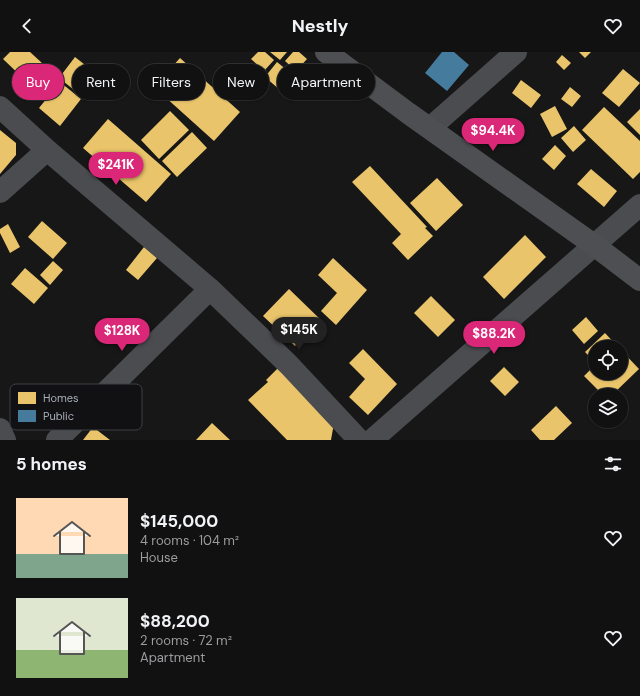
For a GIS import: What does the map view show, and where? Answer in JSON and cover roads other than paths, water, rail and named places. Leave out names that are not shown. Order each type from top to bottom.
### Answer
[{"type":"main road","points":[[326,52],[594,245],[640,280]]},
{"type":"street","points":[[430,128],[516,52]]},
{"type":"street","points":[[0,107],[47,150],[210,289],[289,365],[359,440]]},
{"type":"street","points":[[0,192],[47,150]]},
{"type":"street","points":[[372,440],[640,205]]},
{"type":"street","points":[[114,384],[210,289]]},
{"type":"street","points":[[0,429],[5,440]]},
{"type":"street","points":[[57,440],[67,430]]}]
